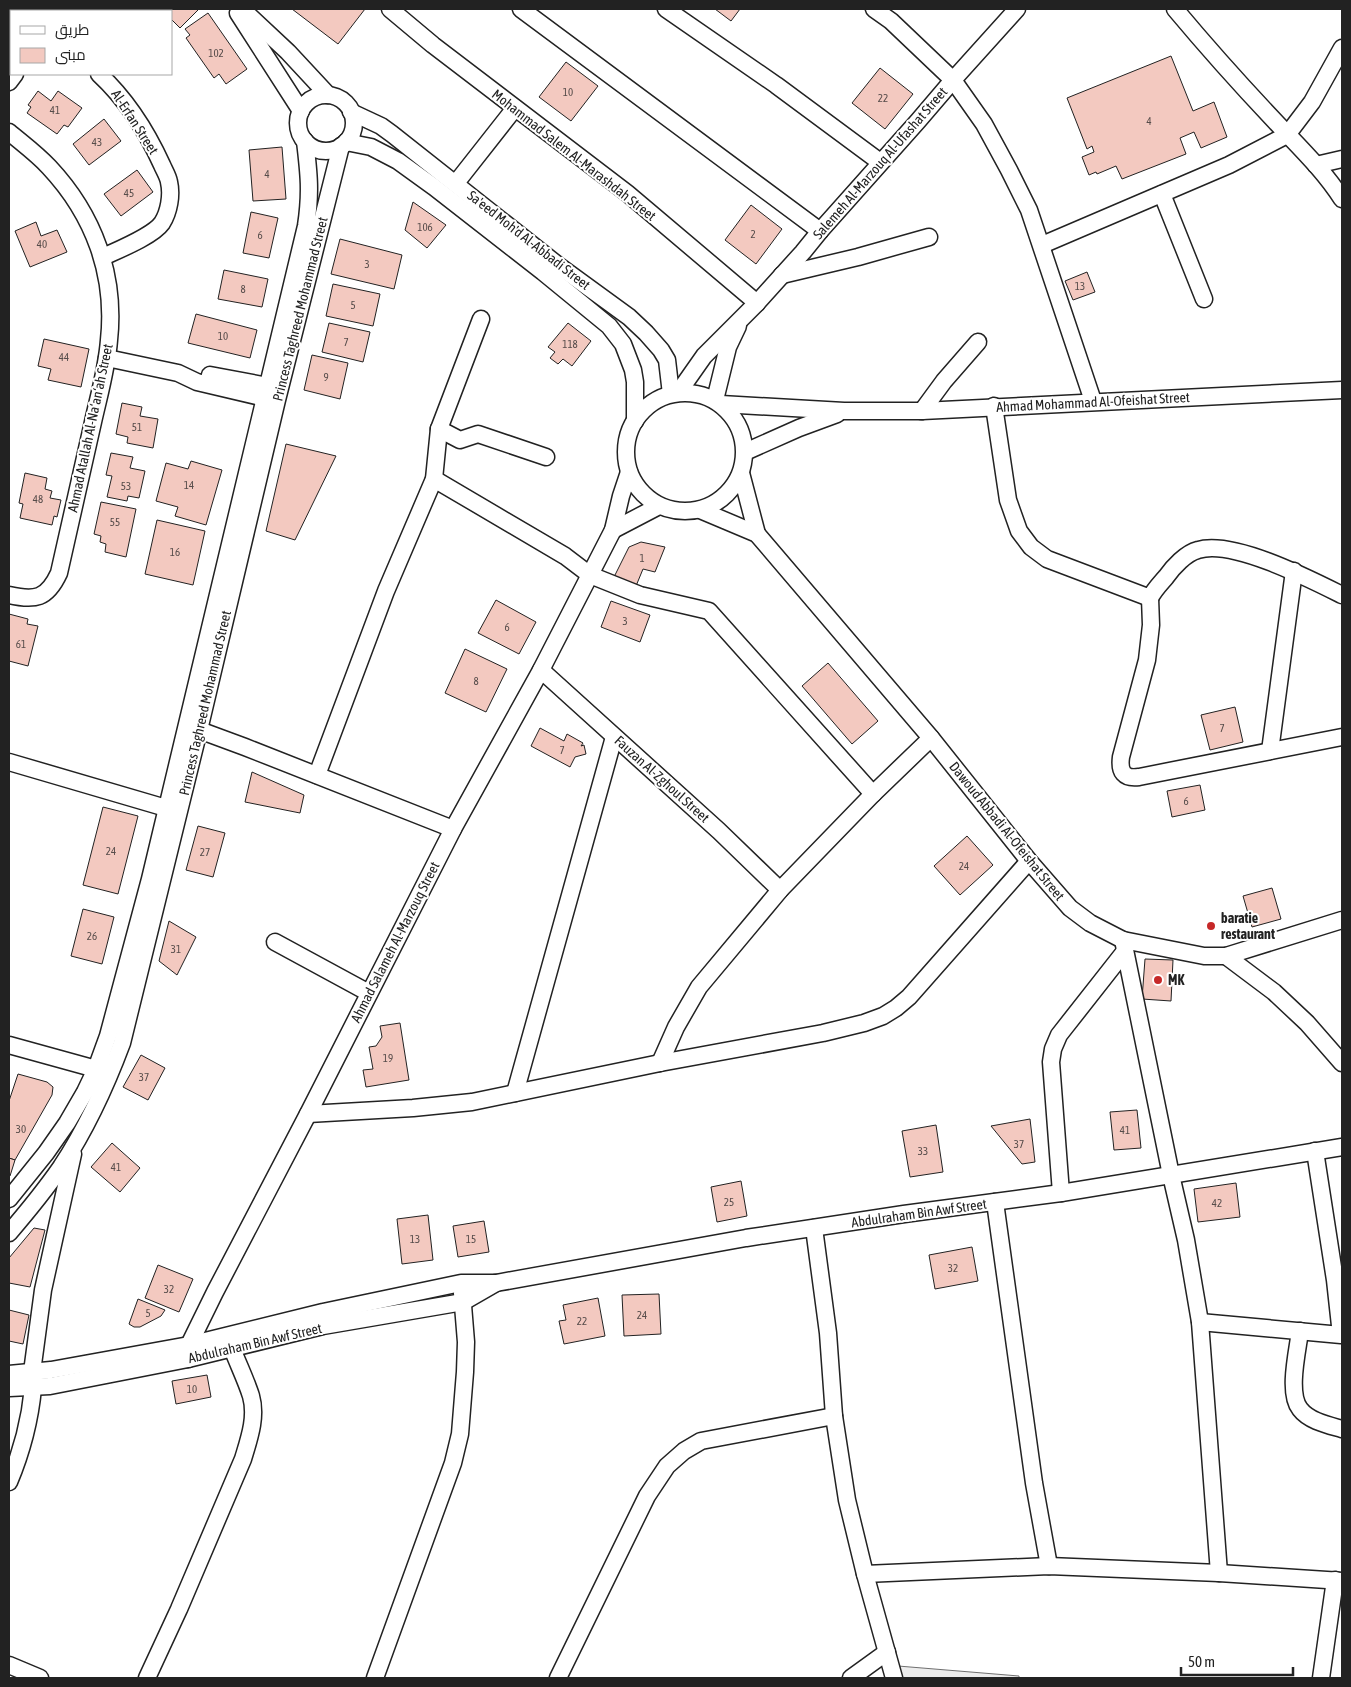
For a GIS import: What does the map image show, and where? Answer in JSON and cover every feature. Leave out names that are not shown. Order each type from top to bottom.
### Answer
[{"type":"street","points":[[236,9],[301,111]]},
{"type":"street","points":[[242,9],[288,52],[328,95],[342,101],[351,112],[354,120],[353,128],[344,144],[326,151],[311,146],[305,141],[298,126],[301,111],[312,99],[328,95]]},
{"type":"street","name":"Mohammad Salem Al-Marashdah Street","points":[[390,9],[433,45],[626,193],[757,303]]},
{"type":"street","points":[[521,9],[820,231]]},
{"type":"street","points":[[666,9],[776,85],[880,162]]},
{"type":"street","points":[[874,9],[953,80],[984,124],[1030,210],[1093,402]]},
{"type":"street","name":"Salemeh Al-Marzouq Al-Ufashat Street","points":[[674,394],[704,356],[757,303],[1017,9]]},
{"type":"street","points":[[1175,9],[1224,66],[1334,185],[1342,199]]},
{"type":"street","points":[[1042,245],[1229,165],[1287,135],[1312,102],[1342,48]]},
{"type":"street","name":"Al-Erfan Street","points":[[100,75],[124,101],[151,142],[169,182],[170,196],[168,209],[155,231],[102,257]]},
{"type":"street","points":[[456,183],[515,108]]},
{"type":"street","name":"Sa'eed Moh'd Al-Abbadi Street","points":[[351,112],[386,130],[456,183],[559,266],[629,317],[646,333],[667,360],[674,394]]},
{"type":"street","name":"Ahmad Atallah Al-Na‘an‘ah Street","points":[[9,132],[49,167],[69,192],[86,218],[102,257],[109,292],[110,317],[107,358],[59,574],[54,585],[46,593],[36,598],[9,595]]},
{"type":"street","name":"Princess Taghreed Mohammad Street","points":[[9,1199],[46,1153],[86,1092],[108,1036],[150,879],[306,226],[310,201],[310,178],[305,141]]},
{"type":"street","name":"Sa'eed Moh'd Al-Abbadi Street","points":[[344,144],[371,147],[398,161],[508,244],[609,326],[624,344],[633,370],[635,382],[635,421]]},
{"type":"street","name":"Princess Taghreed Mohammad Street","points":[[9,1233],[46,1188],[76,1143],[102,1092],[122,1043],[199,730],[276,400],[344,144]]},
{"type":"street","points":[[1316,165],[1342,159]]},
{"type":"street","points":[[1162,194],[1204,299]]},
{"type":"street","points":[[782,275],[858,257],[929,237]]},
{"type":"street","name":"Salemeh Al-Marzouq Al-Ufashat Street","points":[[718,402],[728,347],[743,318]]},
{"type":"street","points":[[317,776],[386,591],[434,479],[439,429],[481,319]]},
{"type":"street","points":[[922,411],[944,381],[978,342]]},
{"type":"street","points":[[107,358],[178,373],[199,372],[267,392]]},
{"type":"street","name":"Ahmad Mohammad Al-Ofeishat Street","points":[[718,402],[844,411],[922,411],[1342,390]]},
{"type":"street","points":[[691,392],[718,402],[729,411],[741,430],[745,452],[741,473],[736,484],[719,502],[700,510],[684,512],[671,510],[660,506],[644,495],[629,472],[626,459],[629,433],[635,421],[650,404],[674,394],[691,392]]},
{"type":"street","points":[[994,406],[1008,500],[1019,531],[1031,546],[1047,559],[1150,598]]},
{"type":"street","name":"Ahmad Mohammad Al-Ofeishat Street","points":[[745,452],[799,428],[844,411]]},
{"type":"street","points":[[439,429],[460,440],[478,434],[546,457]]},
{"type":"street","name":"Ahmad Salameh Al-Marzouq Street","points":[[189,1352],[453,829],[541,670],[613,530],[629,472]]},
{"type":"street","name":"Dawoud Abbadi Al-Ofeishat Street","points":[[741,473],[757,534],[931,738],[1029,861],[1070,908],[1090,923],[1124,946],[1204,956],[1226,956],[1342,920]]},
{"type":"street","points":[[434,479],[565,556],[590,575],[640,595],[709,611],[873,794]]},
{"type":"street","points":[[613,530],[660,506]]},
{"type":"street","name":"Dawoud Abbadi Al-Ofeishat Street","points":[[700,510],[757,534]]},
{"type":"street","points":[[1342,595],[1294,571],[1251,556],[1226,550],[1207,548],[1196,550],[1175,567],[1154,590],[1150,598],[1150,638],[1147,660],[1120,765],[1123,773],[1130,778],[1139,777],[1342,736]]},
{"type":"street","points":[[1270,751],[1294,571]]},
{"type":"street","name":"Fauzan Al-Zghoul Street","points":[[541,670],[719,830],[780,890]]},
{"type":"street","points":[[199,730],[453,829]]},
{"type":"street","points":[[515,1093],[528,1053],[614,737]]},
{"type":"street","points":[[660,1063],[676,1027],[699,987],[780,890],[873,794],[931,738]]},
{"type":"street","points":[[9,762],[166,808]]},
{"type":"street","points":[[308,1114],[413,1108],[472,1102],[660,1063],[823,1033],[864,1023],[883,1016],[909,997],[1029,861]]},
{"type":"street","points":[[275,942],[369,993]]},
{"type":"street","points":[[1124,946],[1186,1240],[1200,1322],[1219,1573]]},
{"type":"street","points":[[1061,1192],[1051,1062],[1053,1049],[1059,1035],[1124,946]]},
{"type":"street","points":[[1226,956],[1274,992],[1307,1023],[1342,1063]]},
{"type":"street","points":[[9,1045],[96,1069]]},
{"type":"street","points":[[9,1482],[28,1424],[43,1290],[76,1143]]},
{"type":"street","name":"Abdulraham Bin Awf Street","points":[[189,1352],[323,1312],[461,1282],[496,1283],[746,1238],[1061,1192],[1342,1147]]},
{"type":"street","points":[[1200,1322],[1341,1335],[1336,1280],[1316,1151]]},
{"type":"street","points":[[995,1202],[1034,1483],[1050,1566]]},
{"type":"street","points":[[814,1228],[828,1332],[834,1416],[847,1500],[894,1678]]},
{"type":"street","points":[[375,1678],[453,1462],[460,1434],[465,1372],[461,1282]]},
{"type":"street","name":"Abdulraham Bin Awf Street","points":[[9,1388],[33,1380],[189,1352],[232,1348],[324,1326],[463,1302],[496,1283]]},
{"type":"street","points":[[1300,1331],[1295,1369],[1294,1391],[1296,1402],[1306,1414],[1320,1422],[1342,1429]]},
{"type":"street","points":[[146,1678],[179,1609],[243,1459],[251,1435],[253,1417],[252,1398],[232,1348]]},
{"type":"street","name":"Abdulraham Bin Awf Street","points":[[9,1374],[33,1380]]},
{"type":"street","points":[[558,1678],[647,1496],[667,1466],[684,1451],[701,1441],[834,1416]]},
{"type":"street","points":[[865,1574],[1050,1566],[1339,1580],[1321,1678]]},
{"type":"street","points":[[851,1678],[887,1652]]},
{"type":"street","points":[[9,1665],[40,1678]]},
{"type":"shaded area","points":[[898,1666],[1019,1676],[1019,1678],[902,1678]]},
{"type":"building","points":[[199,9],[180,28],[172,20],[172,10],[162,10]]},
{"type":"building","points":[[292,9],[365,9],[338,44]]},
{"type":"building","points":[[715,9],[740,9],[731,21]]},
{"type":"building","points":[[208,13],[247,69],[226,84],[219,74],[214,78],[186,38],[190,35],[185,29]]},
{"type":"building","points":[[1171,56],[1193,111],[1214,102],[1227,137],[1201,148],[1194,132],[1180,138],[1186,154],[1122,179],[1116,166],[1097,174],[1096,172],[1089,175],[1082,157],[1094,152],[1092,146],[1087,149],[1067,98]]},
{"type":"building","points":[[566,62],[598,86],[571,121],[539,97]]},
{"type":"building","points":[[880,68],[913,94],[885,129],[852,103]]},
{"type":"building","points":[[38,91],[51,101],[58,91],[82,108],[68,127],[64,125],[57,134],[27,113],[31,107],[28,105]]},
{"type":"building","points":[[104,119],[121,141],[89,165],[73,144]]},
{"type":"building","points":[[282,147],[286,199],[253,201],[249,150]]},
{"type":"building","points":[[137,170],[153,192],[121,216],[104,194]]},
{"type":"building","points":[[413,202],[446,225],[427,248],[405,230]]},
{"type":"building","points":[[751,205],[782,229],[756,264],[725,240]]},
{"type":"building","points":[[251,212],[278,218],[269,258],[243,253]]},
{"type":"building","points":[[36,222],[41,236],[57,230],[67,252],[30,267],[15,231]]},
{"type":"building","points":[[340,239],[402,255],[394,289],[331,274]]},
{"type":"building","points":[[224,270],[268,279],[262,307],[218,299]]},
{"type":"building","points":[[1087,272],[1095,292],[1073,300],[1065,281]]},
{"type":"building","points":[[333,284],[380,294],[373,326],[326,316]]},
{"type":"building","points":[[196,314],[257,330],[250,358],[188,343]]},
{"type":"building","points":[[329,323],[370,332],[363,362],[322,352]]},
{"type":"building","points":[[568,323],[591,341],[572,366],[563,359],[558,364],[550,358],[555,352],[548,347]]},
{"type":"building","points":[[44,339],[89,349],[81,387],[48,380],[51,369],[38,366]]},
{"type":"building","points":[[312,355],[348,363],[340,399],[304,390]]},
{"type":"building","points":[[122,403],[142,407],[140,416],[158,419],[153,448],[127,443],[128,437],[116,434]]},
{"type":"building","points":[[286,444],[336,456],[295,540],[266,531]]},
{"type":"building","points":[[111,453],[133,457],[130,468],[145,471],[139,498],[128,496],[127,501],[107,497],[112,476],[106,475]]},
{"type":"building","points":[[191,461],[222,470],[206,525],[175,516],[178,507],[156,501],[166,463],[188,469]]},
{"type":"building","points":[[25,473],[47,478],[45,489],[52,491],[50,498],[61,500],[57,517],[54,516],[52,525],[20,518],[23,504],[19,503]]},
{"type":"building","points":[[101,502],[136,509],[126,557],[105,552],[106,544],[100,542],[101,536],[94,534]]},
{"type":"building","points":[[157,520],[205,531],[193,585],[145,574]]},
{"type":"building","points":[[641,542],[665,547],[655,572],[643,569],[636,586],[613,579],[629,547]]},
{"type":"building","points":[[496,600],[536,622],[519,654],[478,633]]},
{"type":"building","points":[[611,601],[650,615],[640,642],[601,627]]},
{"type":"building","points":[[9,614],[28,619],[27,624],[38,626],[28,666],[9,661]]},
{"type":"building","points":[[465,649],[507,669],[486,712],[445,693]]},
{"type":"building","points":[[828,663],[878,721],[852,744],[802,686]]},
{"type":"building","points":[[1235,707],[1243,742],[1210,750],[1201,715]]},
{"type":"building","points":[[540,728],[564,741],[567,734],[583,743],[581,746],[584,745],[586,754],[575,757],[570,767],[531,746]]},
{"type":"building","points":[[252,772],[304,795],[300,813],[245,802]]},
{"type":"building","points":[[1200,785],[1205,810],[1172,817],[1167,791]]},
{"type":"building","points":[[103,807],[138,816],[118,894],[83,885]]},
{"type":"building","points":[[198,826],[225,833],[213,877],[186,870]]},
{"type":"building","points":[[967,836],[993,865],[960,895],[934,866]]},
{"type":"building","points":[[1272,888],[1281,919],[1252,927],[1243,896]]},
{"type":"building","points":[[83,909],[114,917],[102,964],[71,956]]},
{"type":"building","points":[[169,921],[196,937],[177,975],[159,961]]},
{"type":"building","name":"MK","points":[[1145,959],[1173,960],[1171,1001],[1142,999]]},
{"type":"building","points":[[400,1023],[409,1080],[366,1087],[363,1070],[373,1069],[369,1047],[376,1046],[382,1037],[380,1026]]},
{"type":"building","points":[[141,1055],[165,1068],[148,1100],[123,1087]]},
{"type":"building","points":[[18,1074],[47,1082],[53,1087],[52,1095],[15,1160],[9,1158],[9,1101]]},
{"type":"building","points":[[1137,1110],[1141,1148],[1114,1150],[1110,1112]]},
{"type":"building","points":[[1030,1119],[1035,1162],[1022,1164],[991,1126]]},
{"type":"building","points":[[936,1125],[943,1172],[910,1177],[902,1131]]},
{"type":"building","points":[[112,1143],[140,1168],[120,1192],[91,1167]]},
{"type":"building","points":[[9,1158],[15,1160],[10,1176],[9,1176]]},
{"type":"building","points":[[741,1181],[747,1216],[717,1222],[711,1187]]},
{"type":"building","points":[[1236,1183],[1240,1217],[1198,1222],[1194,1189]]},
{"type":"building","points":[[428,1215],[433,1260],[402,1264],[397,1219]]},
{"type":"building","points":[[484,1221],[489,1252],[458,1257],[453,1226]]},
{"type":"building","points":[[34,1228],[45,1230],[30,1287],[9,1283],[9,1258]]},
{"type":"building","points":[[972,1247],[978,1281],[935,1289],[929,1255]]},
{"type":"building","points":[[158,1265],[193,1279],[179,1312],[145,1298]]},
{"type":"building","points":[[659,1294],[661,1334],[624,1336],[622,1295]]},
{"type":"building","points":[[598,1298],[605,1336],[564,1344],[559,1321],[566,1320],[563,1305]]},
{"type":"building","points":[[138,1299],[165,1310],[161,1316],[140,1327],[134,1327],[129,1324]]},
{"type":"building","points":[[9,1310],[29,1315],[23,1344],[9,1341]]},
{"type":"building","points":[[207,1375],[211,1397],[176,1404],[172,1381]]},
{"type":"place","name":"baratie restaurant","points":[[1211,926]]},
{"type":"place","name":"MK","points":[[1158,980]]}]
